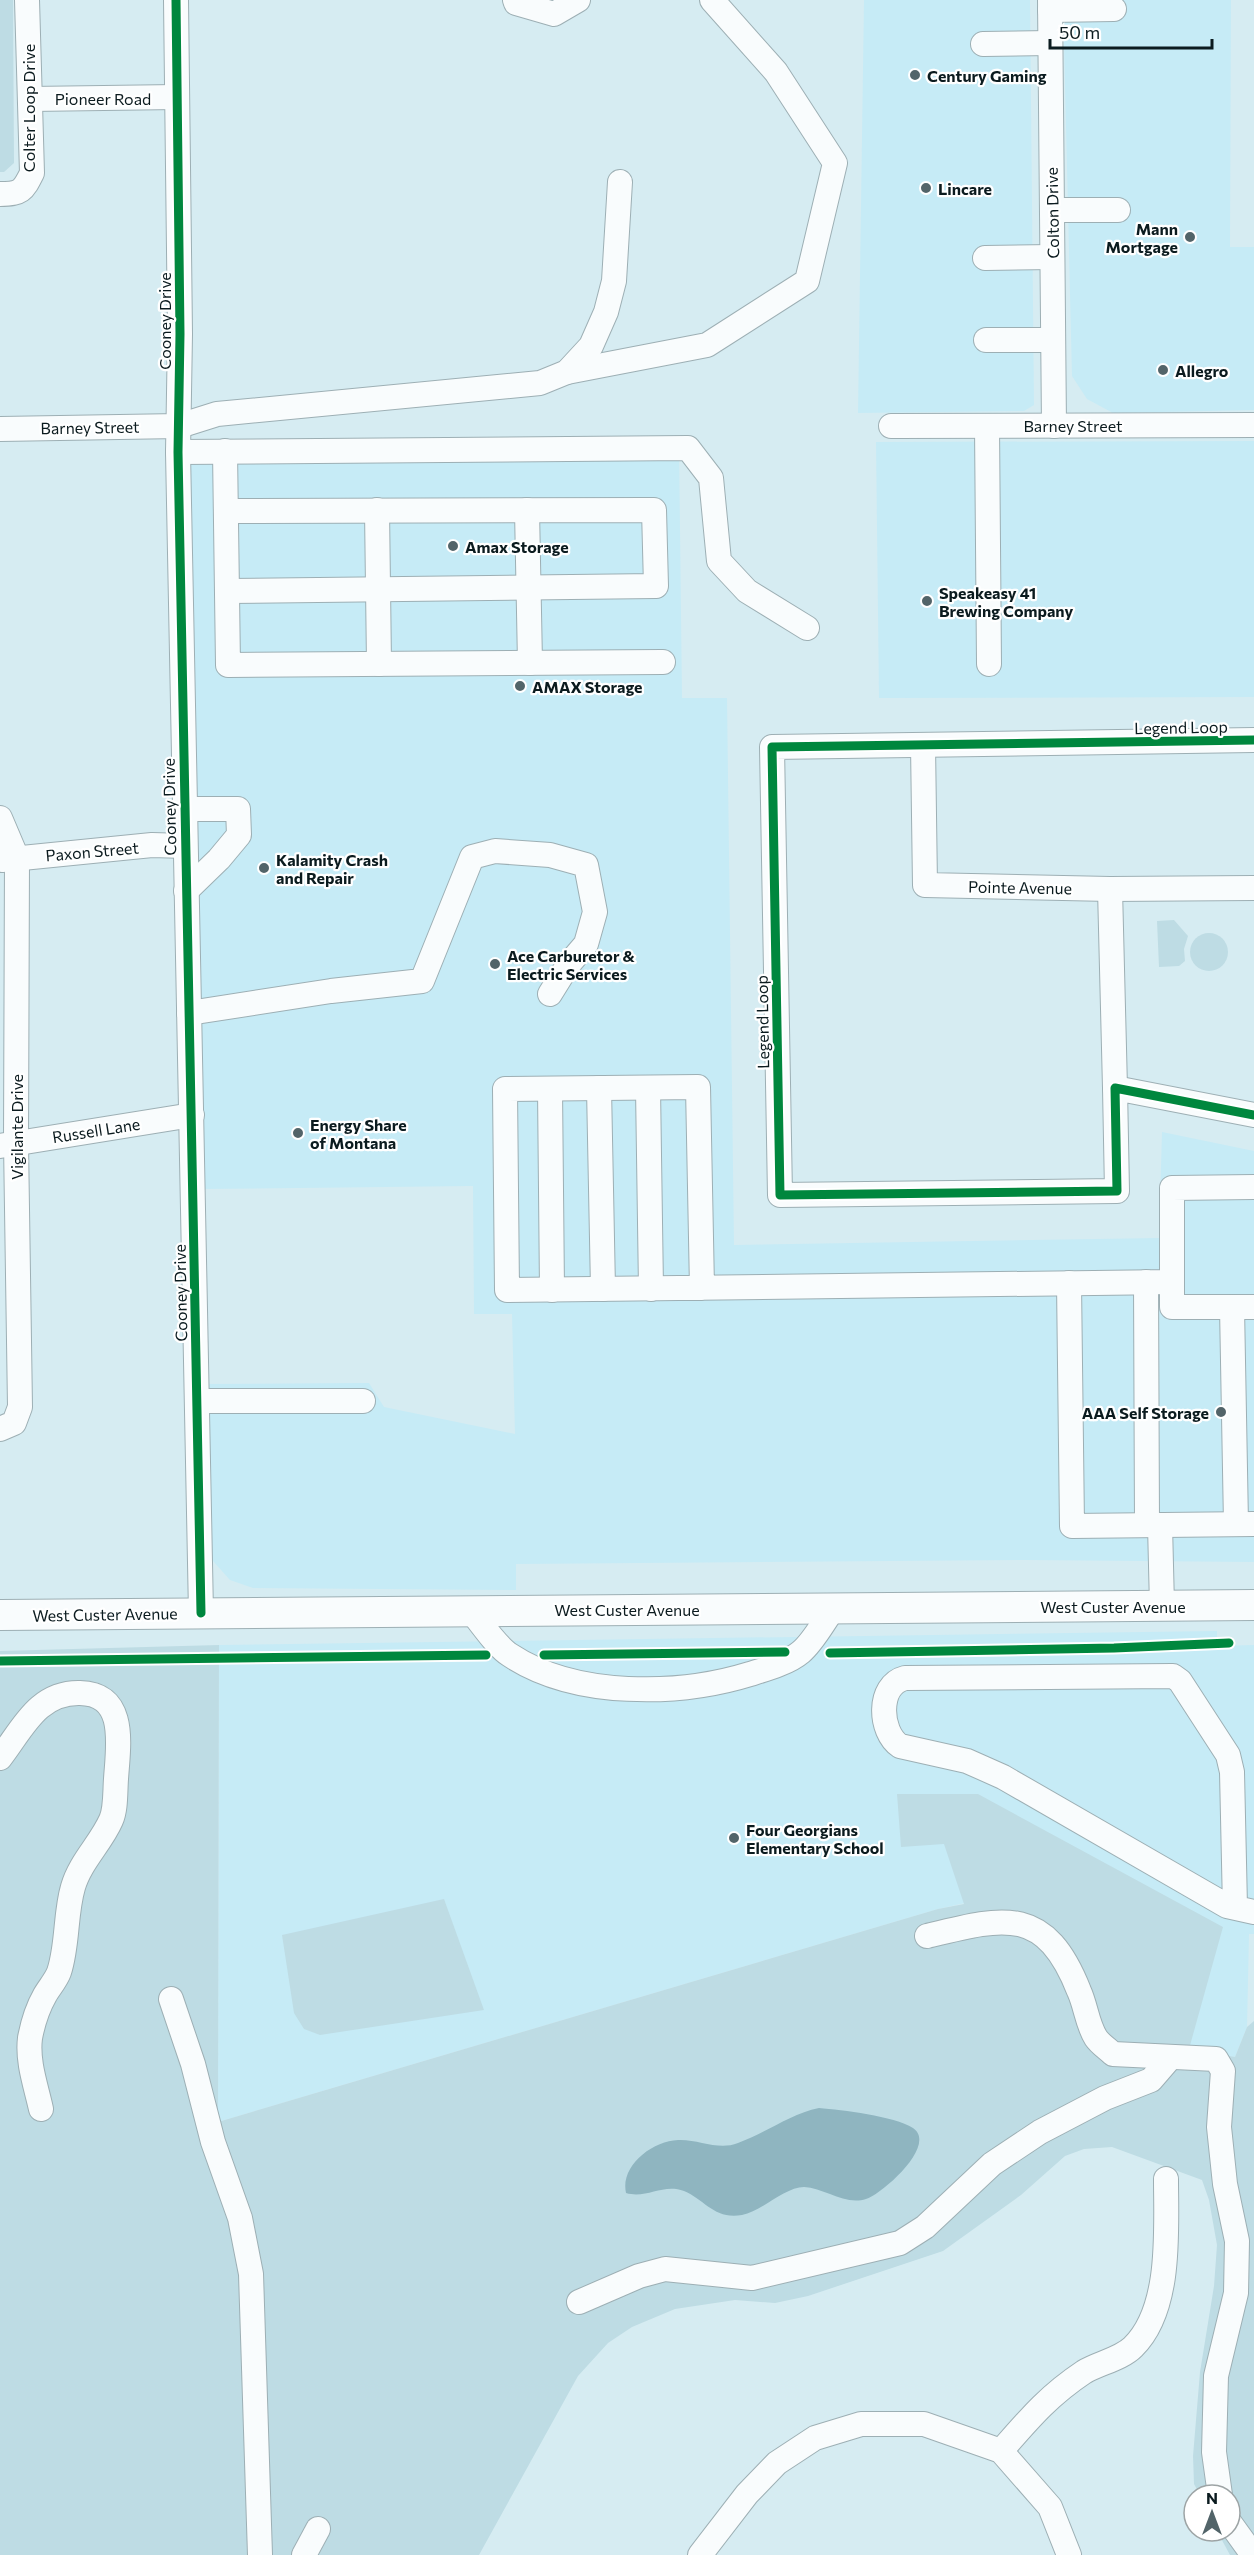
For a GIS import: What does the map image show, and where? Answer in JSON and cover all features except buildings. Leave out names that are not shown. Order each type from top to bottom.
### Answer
[{"type":"main road","name":"West Custer Avenue","points":[[0,1615],[1254,1605]]},
{"type":"street","name":"Colter Loop Drive","points":[[0,194],[16,194],[25,187],[32,173],[27,0]]},
{"type":"street","name":"Cooney Drive","points":[[176,0],[178,452],[201,1613]]},
{"type":"street","points":[[515,0],[516,3],[554,14],[578,0]]},
{"type":"street","points":[[567,372],[707,345],[807,281],[834,163],[776,72],[712,0]]},
{"type":"street","points":[[1050,5],[1114,9]]},
{"type":"street","name":"Colton Drive","points":[[1050,5],[1054,426]]},
{"type":"street","points":[[983,44],[1050,43]]},
{"type":"street","name":"Pioneer Road","points":[[30,99],[177,98]]},
{"type":"street","points":[[567,372],[591,346],[606,312],[614,281],[620,182]]},
{"type":"street","points":[[1052,210],[1118,210]]},
{"type":"street","points":[[985,258],[1052,257]]},
{"type":"street","points":[[986,340],[1053,340]]},
{"type":"street","name":"Barney Street","points":[[0,429],[179,426],[217,414],[540,383],[567,372]]},
{"type":"street","name":"Barney Street","points":[[891,426],[1254,425]]},
{"type":"street","points":[[987,426],[989,664]]},
{"type":"street","points":[[178,452],[688,448],[711,478],[719,561],[747,591],[807,628]]},
{"type":"street","points":[[225,452],[228,665],[663,662]]},
{"type":"street","points":[[377,510],[379,664]]},
{"type":"street","points":[[527,510],[530,663]]},
{"type":"street","points":[[226,511],[654,510],[656,586],[227,591]]},
{"type":"street","name":"Legend Loop","points":[[1115,1088],[1117,1191],[780,1196],[772,747],[1254,740]]},
{"type":"street","name":"Pointe Avenue","points":[[923,746],[925,885],[1110,889],[1254,888]]},
{"type":"street","points":[[184,809],[238,809],[239,835],[219,859],[186,891]]},
{"type":"street","name":"Vigilante Drive","points":[[0,818],[8,859],[8,1145],[20,1407],[14,1423],[0,1430]]},
{"type":"street","name":"Paxon Street","points":[[8,859],[152,845],[185,846]]},
{"type":"street","points":[[189,1013],[331,991],[422,981],[472,857],[495,851],[550,855],[586,865],[595,912],[586,944],[568,965],[550,994]]},
{"type":"street","points":[[1110,889],[1115,1088],[1254,1115]]},
{"type":"street","points":[[702,1288],[698,1087],[505,1089],[507,1290],[552,1290],[1069,1284],[1172,1282]]},
{"type":"street","points":[[599,1088],[603,1289]]},
{"type":"street","points":[[648,1088],[651,1288]]},
{"type":"street","points":[[550,1089],[552,1290]]},
{"type":"street","name":"Russell Lane","points":[[8,1145],[192,1115]]},
{"type":"street","points":[[1069,1284],[1072,1526],[1245,1524],[1243,1307],[1172,1307],[1172,1188],[1254,1187]]},
{"type":"street","points":[[1146,1282],[1154,1525],[1162,1605]]},
{"type":"street","points":[[197,1401],[363,1401]]},
{"type":"street","points":[[471,1611],[509,1655],[555,1677],[623,1689],[677,1689],[727,1681],[769,1668],[801,1652],[834,1608]]},
{"type":"street","points":[[1173,1676],[1180,1681],[1228,1755],[1244,1853],[1244,1910],[1227,1906],[1003,1777],[967,1761],[900,1746],[893,1741],[886,1727],[886,1692],[893,1682],[905,1678],[1173,1676]]},
{"type":"street","points":[[0,1758],[32,1713],[54,1697],[90,1693],[105,1701],[112,1710],[118,1725],[112,1818],[80,1868],[72,1887],[58,1973],[36,2011],[30,2040],[29,2058],[41,2109]]},
{"type":"street","points":[[927,1936],[981,1923],[1007,1922],[1028,1925],[1043,1934],[1066,1962],[1097,2039],[1113,2054],[1216,2060],[1223,2071],[1219,2127],[1225,2184],[1237,2241],[1236,2293],[1216,2376],[1214,2452],[1218,2483]]},
{"type":"street","points":[[171,2000],[193,2064],[213,2142],[240,2218],[251,2274],[260,2555]]},
{"type":"street","points":[[579,2302],[639,2276],[665,2269],[752,2278],[900,2243],[925,2227],[992,2164],[1040,2132],[1105,2098],[1151,2080],[1170,2058]]},
{"type":"street","points":[[1001,2451],[1045,2400],[1086,2371],[1133,2347],[1154,2316],[1163,2276],[1166,2179]]},
{"type":"street","points":[[700,2555],[747,2494],[777,2463],[815,2438],[861,2424],[924,2424],[1001,2451],[1050,2507],[1069,2555]]},
{"type":"street","points":[[304,2555],[318,2529]]},
{"type":"street","points":[[1242,2540],[1253,2555]]},
{"type":"shaded area","points":[[0,0],[13,0],[14,163],[4,172],[0,172]]},
{"type":"shaded area","points":[[864,0],[1030,0],[1034,405],[1024,411],[858,413]]},
{"type":"shaded area","points":[[1063,0],[1231,0],[1230,247],[1254,247],[1254,410],[1113,413],[1087,399],[1072,376]]},
{"type":"shaded area","points":[[1254,441],[1254,697],[879,698],[876,442]]},
{"type":"shaded area","points":[[679,445],[682,698],[727,698],[734,1245],[1159,1238],[1162,1132],[1254,1151],[1254,1562],[1027,1560],[516,1564],[516,1590],[253,1588],[230,1580],[213,1561],[206,1538],[204,1384],[369,1383],[384,1407],[515,1434],[512,1314],[474,1314],[473,1186],[201,1189],[178,452]]},
{"type":"shaded area","points":[[1174,920],[1188,936],[1184,949],[1185,961],[1179,966],[1159,967],[1157,921]]},
{"type":"shaded area","points":[[1209,933],[1223,938],[1228,952],[1223,966],[1209,971],[1195,966],[1190,952],[1195,938]]},
{"type":"shaded area","name":"Four Georgians Elementary School","points":[[1217,1631],[1217,1646],[1254,1645],[1254,1934],[1249,1934],[1247,2027],[1235,2057],[1189,2050],[965,1903],[938,1909],[218,2122],[219,1645]]},
{"type":"shaded area","points":[[219,1645],[218,2122],[938,1909],[964,1904],[944,1844],[901,1847],[897,1794],[978,1794],[1223,1927],[1189,2049],[1235,2057],[1247,2027],[1254,2021],[1254,2555],[1230,2555],[1224,2543],[1242,2543],[1242,2483],[1194,2483],[1193,2456],[1200,2372],[1214,2286],[1217,2245],[1209,2200],[1202,2180],[1112,2147],[1084,2149],[1065,2156],[1021,2195],[943,2251],[808,2296],[775,2303],[735,2300],[675,2309],[632,2327],[608,2343],[578,2376],[479,2555],[0,2555],[0,1651]]},
{"type":"shaded area","points":[[444,1899],[484,2010],[320,2035],[304,2029],[294,2013],[282,1935]]},
{"type":"shaded area","points":[[819,2108],[868,2114],[894,2120],[913,2128],[919,2136],[918,2146],[905,2168],[894,2179],[874,2195],[858,2201],[843,2199],[820,2190],[804,2187],[789,2191],[750,2213],[733,2216],[717,2212],[684,2191],[676,2189],[641,2194],[626,2193],[625,2183],[633,2165],[640,2157],[658,2145],[678,2140],[731,2145]]},
{"type":"cycle path","points":[[176,0],[180,334],[178,452],[201,1613]]},
{"type":"cycle path","points":[[1254,740],[772,747],[780,1195],[1117,1191],[1115,1088],[1254,1115]]},
{"type":"cycle path","points":[[830,1653],[1114,1648],[1229,1643]]},
{"type":"cycle path","points":[[544,1655],[785,1652]]},
{"type":"cycle path","points":[[0,1661],[486,1655]]},
{"type":"place","name":"Century Gaming","points":[[915,75]]},
{"type":"place","name":"Lincare","points":[[926,188]]},
{"type":"place","name":"Mann Mortgage","points":[[1190,237]]},
{"type":"place","name":"Allegro","points":[[1163,370]]},
{"type":"place","name":"Amax Storage","points":[[453,546]]},
{"type":"place","name":"Speakeasy 41 Brewing Company","points":[[927,601]]},
{"type":"place","name":"AMAX Storage","points":[[520,686]]},
{"type":"place","name":"Kalamity Crash and Repair","points":[[264,868]]},
{"type":"place","name":"Ace Carburetor & Electric Services","points":[[495,964]]},
{"type":"place","name":"Energy Share of Montana","points":[[298,1133]]},
{"type":"place","name":"AAA Self Storage","points":[[1221,1412]]},
{"type":"place","name":"Four Georgians Elementary School","points":[[734,1838]]}]
